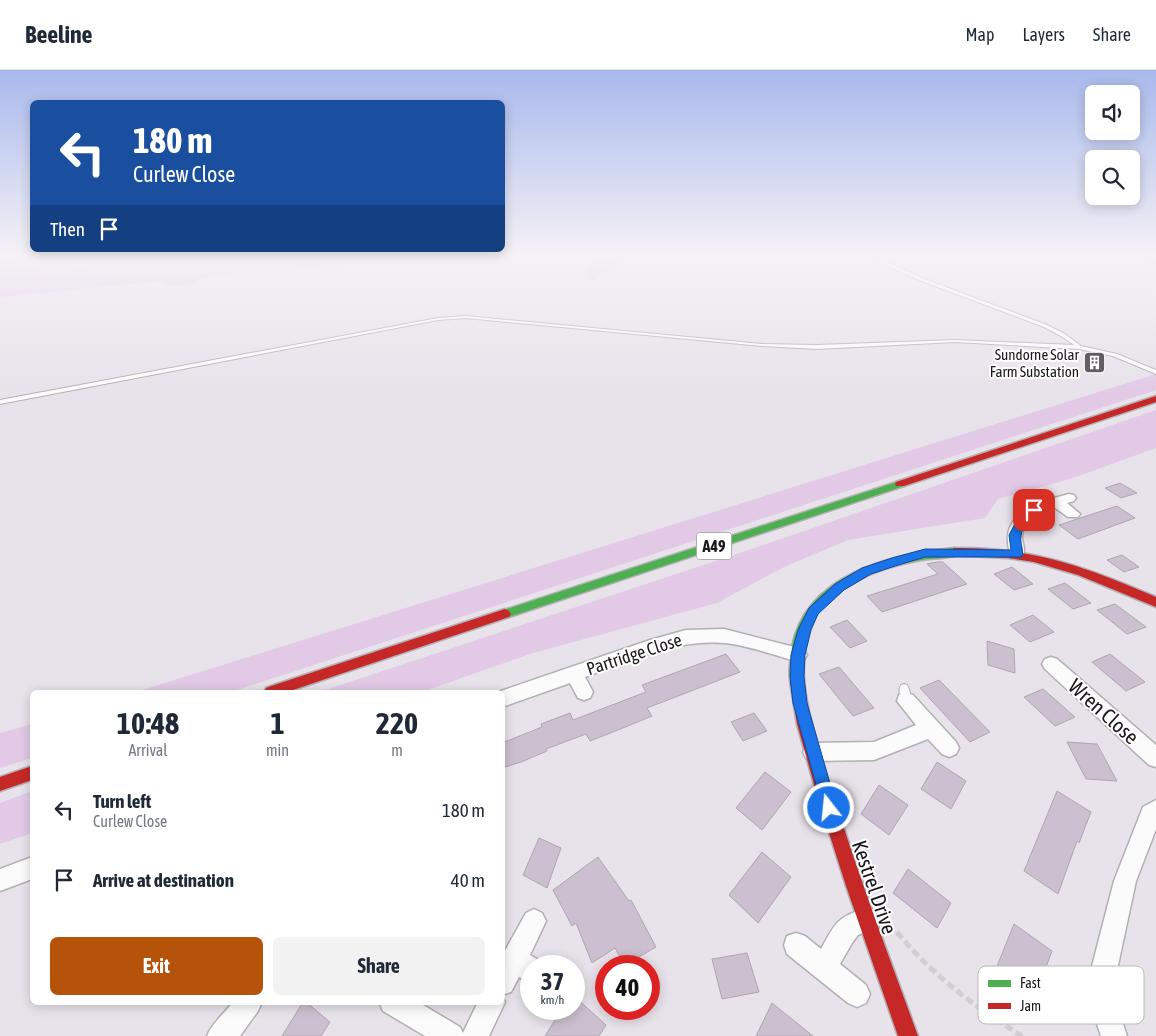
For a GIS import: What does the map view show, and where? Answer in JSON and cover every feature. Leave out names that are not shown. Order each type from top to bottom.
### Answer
[{"type":"main road","name":"A49","points":[[277,690],[1156,399]]},
{"type":"main road","name":"Kestrel Drive","points":[[908,1036],[840,844],[800,703],[797,677],[798,655],[813,611],[840,587],[866,571],[925,553],[1018,554],[1052,562],[1116,584],[1156,602]]},
{"type":"main road","points":[[0,784],[30,774]]},
{"type":"street","points":[[1018,554],[1015,535],[1022,520],[1034,510],[1062,500],[1073,514]]},
{"type":"street","name":"Partridge Close","points":[[505,698],[668,641],[704,635],[724,636],[798,655]]},
{"type":"street","name":"Wren Close","points":[[1051,664],[1082,683],[1156,758]]},
{"type":"street","points":[[574,673],[584,692]]},
{"type":"street","points":[[905,694],[931,728],[950,748]]},
{"type":"street","points":[[813,752],[874,751],[931,728]]},
{"type":"street","points":[[1105,966],[1125,881],[1151,814],[1156,810]]},
{"type":"street","points":[[0,880],[30,869]]},
{"type":"street","points":[[825,967],[843,934],[851,925],[866,920]]},
{"type":"street","points":[[526,955],[534,921]]},
{"type":"street","points":[[796,945],[857,994]]},
{"type":"street","points":[[505,980],[520,968]]},
{"type":"street","points":[[220,1036],[230,1028],[247,1005]]},
{"type":"street","points":[[397,1005],[452,1036]]},
{"type":"street","points":[[475,1036],[490,1005]]},
{"type":"street","points":[[1110,1024],[1114,1036]]},
{"type":"lane","points":[[977,300],[1043,325],[1069,339],[1079,348]]},
{"type":"lane","points":[[0,402],[438,319],[466,317],[762,346],[817,347],[955,341],[1079,348],[1114,354],[1156,372]]},
{"type":"path","points":[[893,927],[904,941],[949,987],[978,1007]]},
{"type":"path","points":[[1002,1024],[1022,1036]]},
{"type":"shaded area","points":[[1156,374],[1156,390],[237,690],[142,690]]},
{"type":"shaded area","points":[[1156,410],[1156,448],[1073,478],[998,499],[985,518],[848,540],[784,567],[717,603],[533,653],[428,690],[325,690],[734,555]]},
{"type":"shaded area","points":[[30,725],[30,759],[0,768],[0,733]]},
{"type":"shaded area","points":[[30,792],[30,834],[0,844],[0,803]]},
{"type":"building","points":[[1120,483],[1137,493],[1121,498],[1105,488]]},
{"type":"building","points":[[1117,506],[1135,518],[1078,539],[1059,525]]},
{"type":"building","points":[[1122,555],[1139,567],[1124,572],[1107,560]]},
{"type":"building","points":[[943,562],[967,584],[882,612],[867,596],[938,574],[927,564]]},
{"type":"building","points":[[1012,567],[1033,584],[1014,590],[994,574]]},
{"type":"building","points":[[1065,583],[1091,603],[1073,609],[1048,589]]},
{"type":"building","points":[[1115,604],[1146,627],[1127,634],[1097,610]]},
{"type":"building","points":[[1033,615],[1054,632],[1030,642],[1010,625]]},
{"type":"building","points":[[847,620],[867,641],[850,648],[830,627]]},
{"type":"building","points":[[987,641],[1014,649],[1015,673],[988,665]]},
{"type":"building","points":[[726,654],[740,672],[647,708],[652,716],[618,730],[590,741],[586,734],[505,767],[505,742],[542,727],[541,724],[570,713],[573,720],[646,692],[642,685]]},
{"type":"building","points":[[1110,654],[1145,682],[1126,691],[1092,662]]},
{"type":"building","points":[[839,667],[874,708],[853,716],[819,674]]},
{"type":"building","points":[[939,680],[990,732],[970,742],[920,688]]},
{"type":"building","points":[[1043,689],[1075,717],[1055,726],[1024,697]]},
{"type":"building","points":[[754,713],[767,731],[743,741],[731,722]]},
{"type":"building","points":[[1067,742],[1097,744],[1117,781],[1086,779]]},
{"type":"building","points":[[937,762],[966,781],[951,809],[921,789]]},
{"type":"building","points":[[765,772],[791,792],[762,830],[736,808]]},
{"type":"building","points":[[879,785],[908,805],[889,835],[861,814]]},
{"type":"building","points":[[1057,791],[1091,812],[1079,843],[1077,841],[1058,894],[1024,871]]},
{"type":"building","points":[[539,838],[561,848],[547,888],[523,875]]},
{"type":"building","points":[[762,852],[791,877],[758,923],[729,895]]},
{"type":"building","points":[[598,857],[629,901],[631,900],[656,947],[642,955],[619,955],[615,948],[604,955],[595,955],[595,961],[592,963],[576,923],[572,926],[553,890]]},
{"type":"building","points":[[908,869],[951,903],[937,928],[893,893]]},
{"type":"building","points":[[1014,924],[1052,951],[1046,966],[997,966]]},
{"type":"building","points":[[747,953],[759,992],[722,999],[712,959]]},
{"type":"building","points":[[772,1003],[813,1036],[756,1036]]},
{"type":"building","points":[[301,1005],[310,1005],[330,1022],[321,1036],[282,1036]]},
{"type":"building","points":[[585,1006],[595,1015],[595,1020],[600,1020],[606,1025],[599,1036],[545,1036],[555,1020],[585,1020]]},
{"type":"traffic: fast","points":[[505,614],[900,484]]},
{"type":"traffic: fast","points":[[797,681],[798,654],[804,627],[813,611],[825,597],[841,585],[858,576],[896,561],[954,552]]},
{"type":"traffic: jam","points":[[900,484],[1156,399]]},
{"type":"traffic: jam","points":[[954,552],[982,552],[1034,558],[1082,572],[1156,602]]},
{"type":"traffic: jam","points":[[277,690],[505,614]]},
{"type":"traffic: jam","points":[[797,681],[804,724],[825,795],[908,1036]]},
{"type":"traffic: jam","points":[[0,784],[30,774]]},
{"type":"place","name":"Sundorne Solar Farm Substation","points":[[1095,363]]},
{"type":"route","points":[[829,808],[800,703],[797,677],[798,655],[813,611],[840,587],[866,571],[892,562],[925,553],[1018,554],[1015,535],[1022,520],[1034,510]]}]
